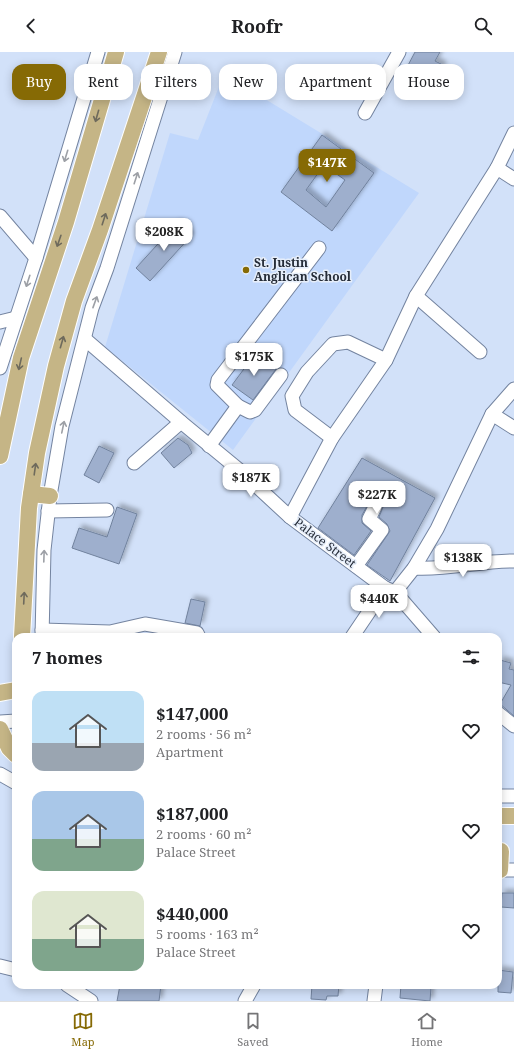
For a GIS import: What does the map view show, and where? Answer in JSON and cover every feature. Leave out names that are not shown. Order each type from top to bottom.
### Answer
[{"type":"main road","points":[[0,456],[3,427],[21,358],[66,222],[116,52]]},
{"type":"main road","points":[[22,633],[31,494],[37,453],[56,366],[68,323],[159,52]]},
{"type":"main road","points":[[31,494],[49,503]]},
{"type":"main road","points":[[0,693],[12,691]]},
{"type":"main road","points":[[0,728],[10,750]]},
{"type":"main road","points":[[502,816],[514,816]]},
{"type":"main road","points":[[504,851],[504,870]]},
{"type":"street","points":[[0,368],[36,258],[98,52]]},
{"type":"street","points":[[42,633],[44,550],[49,503],[62,426],[86,340],[92,308],[107,268],[176,52]]},
{"type":"street","points":[[365,113],[399,52]]},
{"type":"street","points":[[290,517],[332,438],[386,360],[416,296],[497,168],[514,133]]},
{"type":"street","points":[[497,168],[514,179]]},
{"type":"street","points":[[0,216],[36,258]]},
{"type":"street","points":[[281,375],[254,410],[246,411],[238,406],[219,389],[217,385],[218,380],[319,248]]},
{"type":"street","points":[[416,296],[480,352]]},
{"type":"street","points":[[0,322],[16,318]]},
{"type":"street","name":"Palace Street","points":[[86,340],[209,446],[238,469],[290,517],[390,590],[430,633]]},
{"type":"street","points":[[332,438],[295,410],[292,396],[307,372],[333,344],[348,342],[386,360]]},
{"type":"street","points":[[355,633],[390,590],[414,568],[437,529],[492,414],[514,389]]},
{"type":"street","points":[[209,446],[238,406]]},
{"type":"street","points":[[492,414],[514,428]]},
{"type":"street","points":[[134,463],[181,422]]},
{"type":"street","points":[[49,503],[106,510]]},
{"type":"street","points":[[356,566],[382,530],[369,519],[375,507]]},
{"type":"street","points":[[414,568],[435,569],[486,562],[514,561]]},
{"type":"street","points":[[76,633],[110,632],[145,624],[197,633]]},
{"type":"street","points":[[502,716],[514,726]]},
{"type":"street","points":[[0,722],[12,721]]},
{"type":"street","points":[[0,774],[12,781]]},
{"type":"street","points":[[502,796],[514,796]]},
{"type":"street","points":[[0,966],[12,969]]},
{"type":"street","points":[[73,989],[90,1001]]},
{"type":"street","points":[[245,1001],[252,989]]},
{"type":"street","points":[[374,1001],[376,989]]},
{"type":"shaded area","name":"St. Justin Anglican School","points":[[219,87],[219,100],[267,100],[419,193],[233,450],[105,347],[170,133],[198,140]]},
{"type":"building","points":[[415,52],[440,52],[435,61],[441,64],[409,64]]},
{"type":"building","points":[[322,135],[374,173],[332,231],[281,192]],"holes":[[[324,165],[345,180],[326,207],[306,190]]]},
{"type":"building","points":[[177,223],[191,236],[150,281],[136,268]]},
{"type":"building","points":[[255,354],[276,369],[253,400],[232,385]]},
{"type":"building","points":[[178,438],[188,445],[192,453],[174,468],[161,453]]},
{"type":"building","points":[[99,446],[114,453],[99,483],[84,475]]},
{"type":"building","points":[[362,458],[435,498],[390,581],[367,565],[390,531],[387,524],[379,517],[383,507],[379,500],[370,501],[362,515],[362,523],[371,531],[354,555],[318,528]]},
{"type":"building","points":[[117,507],[137,514],[119,564],[72,548],[79,528],[107,537]]},
{"type":"building","points":[[191,599],[205,602],[200,626],[185,623]]},
{"type":"building","points":[[502,661],[511,663],[509,669],[514,670],[514,716],[502,706],[502,701],[511,685],[502,683]]},
{"type":"building","points":[[502,893],[514,893],[514,908],[502,907]]},
{"type":"building","points":[[502,971],[513,972],[511,993],[498,992],[498,989],[502,989]]},
{"type":"building","points":[[119,989],[160,989],[159,1001],[117,1001]]},
{"type":"building","points":[[312,989],[339,989],[338,996],[327,996],[326,1000],[311,999]]},
{"type":"building","points":[[401,989],[431,989],[430,1001],[400,998]]},
{"type":"place","name":"St. Justin Anglican School","points":[[246,270]]}]
